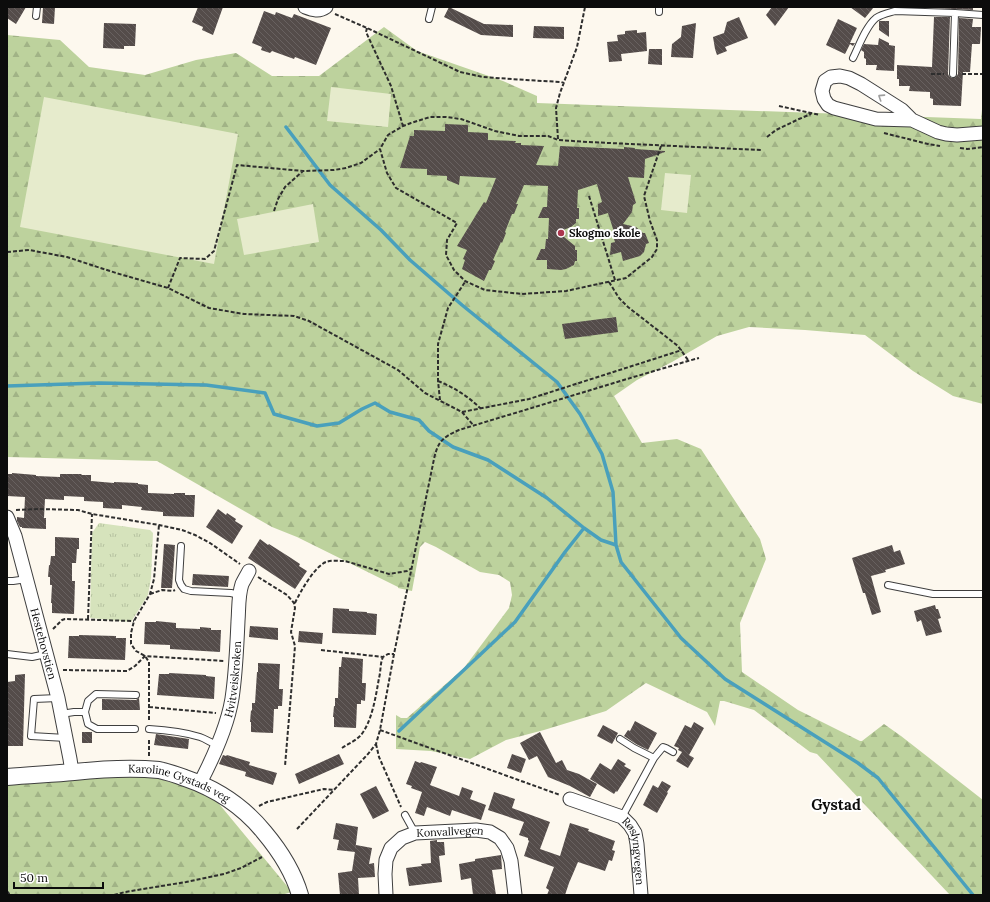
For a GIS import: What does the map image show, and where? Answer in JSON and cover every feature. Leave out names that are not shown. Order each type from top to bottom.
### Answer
[{"type":"street","points":[[305,7],[317,10],[322,10],[326,7]]},
{"type":"street","points":[[912,120],[876,119],[834,108],[828,105],[824,99],[822,90],[825,82],[832,77],[840,76],[849,78],[902,110],[912,120],[927,128],[946,134],[957,135],[983,133]]},
{"type":"street","name":"Hestehovstien","points":[[7,517],[15,536],[58,698],[72,772]]},
{"type":"street","name":"Hvitveiskroken","points":[[200,783],[229,714],[236,662],[240,596],[242,584],[249,571]]},
{"type":"street","name":"Karoline Gystads veg","points":[[7,777],[116,768],[160,771],[200,783],[226,797],[252,818],[284,858],[292,873],[300,895]]},
{"type":"street","name":"Røslyngvegen","points":[[570,799],[622,817],[630,825],[635,833],[637,844],[641,895]]},
{"type":"street","name":"Konvallvegen","points":[[386,895],[384,874],[386,860],[391,848],[402,838],[415,833],[476,830],[490,832],[500,838],[507,848],[511,861],[515,895]]},
{"type":"lane","points":[[36,16],[37,7]]},
{"type":"lane","points":[[429,19],[432,7]]},
{"type":"lane","points":[[853,58],[869,27],[875,19],[895,11],[983,15]]},
{"type":"lane","points":[[953,74],[955,13]]},
{"type":"lane","points":[[181,546],[179,580],[184,589],[191,591],[231,593],[240,596]]},
{"type":"lane","points":[[7,581],[27,579]]},
{"type":"lane","points":[[888,585],[933,594],[983,594]]},
{"type":"lane","points":[[7,654],[32,657],[46,654]]},
{"type":"lane","points":[[135,729],[97,729],[88,724],[85,712],[88,701],[96,694],[136,695]]},
{"type":"lane","points":[[58,698],[34,699],[32,736],[66,738]]},
{"type":"lane","points":[[61,714],[85,712]]},
{"type":"lane","points":[[149,729],[189,734],[201,737],[217,745]]},
{"type":"lane","points":[[620,739],[654,758]]},
{"type":"lane","points":[[622,817],[654,758],[663,747],[673,752]]},
{"type":"lane","points":[[405,815],[415,833]]},
{"type":"path","points":[[326,7],[333,13],[460,72],[483,77],[564,83]]},
{"type":"path","points":[[558,140],[556,108],[577,47],[585,7]]},
{"type":"path","points":[[367,28],[366,32],[391,86],[403,126]]},
{"type":"path","points":[[767,137],[776,130],[812,113]]},
{"type":"path","points":[[168,288],[180,258],[205,259],[214,251],[237,165],[303,171],[346,168],[361,163],[380,149],[388,135],[403,126],[430,117],[461,119],[496,131],[519,136],[548,136],[558,140],[761,150]]},
{"type":"path","points":[[380,149],[387,173],[396,188],[456,223],[447,240],[446,255],[454,270],[465,281],[485,290],[522,294],[566,291],[626,278],[652,257],[657,249],[657,240],[650,221],[644,196],[661,146]]},
{"type":"path","points":[[274,211],[278,199],[285,187],[303,171]]},
{"type":"path","points":[[589,196],[614,280]]},
{"type":"path","points":[[7,252],[28,250],[67,257],[168,288],[209,308],[244,314],[294,316],[309,321],[398,370],[425,392],[462,412],[474,426]]},
{"type":"path","points":[[440,400],[438,381],[438,344],[448,308],[465,281]]},
{"type":"path","points":[[609,282],[619,298],[628,307],[668,337],[682,350],[688,361]]},
{"type":"path","points":[[462,412],[529,399],[682,350]]},
{"type":"path","points":[[297,829],[376,744],[436,449],[440,442],[449,434],[459,430],[699,358]]},
{"type":"path","points":[[438,381],[449,385],[473,400],[481,408]]},
{"type":"path","points":[[88,620],[92,514]]},
{"type":"path","points":[[159,525],[154,579],[150,594],[134,621],[131,632],[131,644],[136,652],[145,656],[216,661]]},
{"type":"path","points":[[294,603],[313,574],[325,562],[338,560],[345,561],[389,574],[407,571],[412,568]]},
{"type":"path","points":[[150,594],[162,590],[173,592],[181,585]]},
{"type":"path","points":[[43,640],[62,620],[66,619],[134,621]]},
{"type":"path","points":[[320,650],[383,656],[394,654]]},
{"type":"path","points":[[51,672],[64,670],[126,671],[135,666],[145,656]]},
{"type":"path","points":[[145,656],[149,662],[149,757]]},
{"type":"path","points":[[342,748],[359,737],[367,726],[380,676],[381,660],[383,656]]},
{"type":"path","points":[[149,708],[229,714]]},
{"type":"path","points":[[380,730],[570,799]]},
{"type":"path","points":[[376,744],[379,757],[405,815]]},
{"type":"path","points":[[259,806],[274,800],[324,789],[334,790]]},
{"type":"path","points":[[114,895],[224,874],[262,857]]},
{"type":"path","points":[[7,891],[10,895]]},
{"type":"green space","points":[[384,27],[417,51],[503,81],[537,96],[537,103],[981,119],[983,100],[983,404],[953,396],[913,371],[865,335],[749,327],[717,336],[637,380],[614,396],[642,443],[677,439],[701,449],[760,539],[766,559],[740,623],[742,672],[798,710],[860,741],[884,724],[983,800],[983,895],[950,895],[817,754],[810,752],[754,710],[724,701],[720,701],[715,726],[707,712],[646,683],[606,711],[506,740],[470,759],[431,751],[396,749],[396,715],[401,718],[407,718],[464,668],[509,608],[512,595],[510,582],[499,575],[480,572],[425,542],[420,547],[412,591],[398,588],[297,537],[272,527],[157,461],[7,457],[7,35],[60,40],[89,67],[145,75],[196,60],[236,53],[272,76],[319,76]]},
{"type":"green space","points":[[331,87],[391,94],[388,127],[327,121]]},
{"type":"green space","points":[[44,97],[238,134],[214,264],[20,227]]},
{"type":"green space","points":[[665,173],[691,175],[687,213],[661,210]]},
{"type":"green space","points":[[313,204],[319,242],[244,255],[237,219]]},
{"type":"green space","points":[[99,523],[150,530],[153,533],[151,578],[148,595],[131,622],[90,618],[92,533]]},
{"type":"green space","points":[[120,768],[210,793],[292,892],[281,895],[10,895],[7,890],[7,775]]},
{"type":"building","points":[[7,7],[26,7],[16,24],[7,18]]},
{"type":"building","points":[[43,7],[55,7],[54,24],[42,23]]},
{"type":"building","points":[[198,7],[223,7],[213,35],[202,30],[203,27],[192,22]]},
{"type":"building","points":[[449,7],[484,24],[513,25],[513,37],[481,35],[444,17]]},
{"type":"building","points":[[772,7],[789,7],[775,26],[766,15]]},
{"type":"building","points":[[850,7],[874,7],[865,18]]},
{"type":"building","points":[[973,7],[973,10],[934,8]]},
{"type":"building","points":[[264,11],[275,15],[276,12],[292,18],[294,14],[331,28],[316,65],[295,57],[294,59],[272,51],[270,53],[261,50],[262,47],[252,43]]},
{"type":"building","points":[[739,17],[748,38],[725,47],[727,51],[717,55],[713,37],[724,33],[727,22]]},
{"type":"building","points":[[934,17],[950,17],[948,74],[952,78],[955,78],[958,74],[959,18],[973,19],[972,27],[981,27],[980,44],[972,44],[970,72],[963,72],[961,106],[933,105],[933,99],[930,98],[930,92],[909,91],[910,86],[899,86],[899,79],[897,79],[897,65],[932,67]]},
{"type":"building","points":[[838,19],[857,28],[850,43],[855,43],[853,46],[850,44],[845,54],[826,45]]},
{"type":"building","points":[[879,21],[889,21],[889,37],[879,30]]},
{"type":"building","points":[[104,23],[136,24],[135,46],[124,46],[124,49],[103,48]]},
{"type":"building","points":[[696,23],[693,58],[671,57],[672,44],[681,37],[682,26]]},
{"type":"building","points":[[534,26],[564,27],[564,39],[533,38]]},
{"type":"building","points":[[637,30],[637,33],[646,32],[647,51],[621,54],[622,61],[609,62],[607,42],[618,41],[617,35],[625,34],[625,31]]},
{"type":"building","points":[[879,38],[889,43],[889,45],[895,46],[894,71],[876,70],[877,65],[866,65],[864,52],[861,50],[864,44],[878,45]]},
{"type":"building","points":[[649,49],[662,49],[662,65],[648,64]]},
{"type":"building","points":[[445,124],[468,125],[468,132],[488,133],[488,140],[516,141],[515,143],[521,143],[521,145],[544,146],[536,165],[558,166],[560,146],[624,149],[624,147],[665,151],[645,159],[644,178],[628,177],[636,203],[633,205],[632,212],[623,224],[636,227],[645,233],[649,243],[646,244],[644,252],[640,256],[623,261],[621,252],[610,255],[611,243],[615,242],[612,233],[614,232],[608,213],[598,216],[598,204],[602,202],[597,184],[578,190],[577,208],[579,208],[579,219],[576,219],[576,223],[571,227],[558,232],[575,246],[575,250],[577,250],[577,261],[575,261],[574,265],[566,269],[547,269],[547,260],[536,260],[541,249],[545,249],[546,239],[548,239],[549,218],[538,218],[543,207],[547,207],[548,186],[524,185],[516,204],[518,204],[514,214],[512,214],[502,243],[501,242],[493,260],[495,261],[484,281],[462,269],[465,260],[463,259],[467,250],[457,246],[484,202],[486,203],[496,178],[460,176],[459,185],[447,180],[447,176],[427,175],[427,169],[400,168],[410,136],[414,136],[414,130],[445,131]]},
{"type":"building","points":[[616,317],[618,332],[565,339],[562,324]]},
{"type":"building","points":[[12,473],[60,477],[60,474],[91,475],[91,481],[138,483],[148,485],[148,493],[185,493],[185,495],[195,495],[194,517],[163,516],[163,512],[141,510],[142,507],[122,505],[122,509],[103,508],[103,502],[84,501],[84,497],[64,496],[64,500],[45,499],[44,518],[46,518],[46,529],[22,528],[17,521],[17,517],[24,518],[25,497],[7,496],[7,474]]},
{"type":"building","points":[[218,509],[226,515],[227,513],[236,519],[235,521],[243,526],[232,544],[206,527]]},
{"type":"building","points":[[55,537],[79,538],[79,549],[77,549],[76,563],[72,563],[72,581],[75,581],[74,614],[52,613],[52,585],[50,585],[50,577],[48,577],[51,556],[55,556]]},
{"type":"building","points":[[260,539],[300,564],[299,566],[307,571],[295,589],[248,558]]},
{"type":"building","points":[[164,544],[175,545],[172,588],[161,588]]},
{"type":"building","points":[[892,545],[894,552],[900,550],[905,564],[885,570],[886,572],[871,576],[881,612],[872,615],[865,593],[863,593],[852,558]]},
{"type":"building","points":[[193,574],[229,576],[228,587],[192,585]]},
{"type":"building","points":[[935,605],[941,618],[938,619],[942,632],[926,636],[921,620],[917,622],[914,611]]},
{"type":"building","points":[[333,608],[377,614],[376,635],[332,633]]},
{"type":"building","points":[[156,621],[176,623],[176,628],[200,629],[200,627],[211,628],[211,630],[221,630],[220,652],[170,649],[170,645],[144,644],[145,622]]},
{"type":"building","points":[[250,626],[278,628],[278,640],[249,637]]},
{"type":"building","points":[[299,631],[323,633],[322,644],[298,642]]},
{"type":"building","points":[[69,636],[116,636],[116,638],[126,638],[125,660],[68,658]]},
{"type":"building","points":[[342,657],[363,659],[362,683],[366,683],[365,701],[361,700],[361,704],[357,704],[356,728],[334,727],[334,706],[335,698],[338,698],[339,667],[341,667]]},
{"type":"building","points":[[258,663],[280,664],[279,689],[283,689],[282,706],[278,706],[278,709],[274,709],[273,733],[251,732],[251,710],[252,711],[252,703],[255,703]]},
{"type":"building","points":[[169,673],[206,675],[215,677],[214,699],[157,695],[159,674]]},
{"type":"building","points":[[25,674],[23,746],[7,746],[7,682],[15,681],[15,675]]},
{"type":"building","points":[[139,698],[140,710],[102,710],[102,699],[136,700]]},
{"type":"building","points":[[635,721],[657,733],[648,750],[624,736],[628,730],[630,731]]},
{"type":"building","points":[[694,722],[704,728],[689,755],[694,758],[688,768],[676,761],[682,752],[678,750],[679,748],[674,746],[685,725],[691,728]]},
{"type":"building","points":[[603,725],[618,733],[612,744],[597,736]]},
{"type":"building","points":[[82,732],[92,732],[92,743],[82,743]]},
{"type":"building","points":[[540,732],[556,763],[562,760],[567,770],[579,774],[597,784],[590,797],[570,786],[548,777],[537,756],[529,760],[520,743]]},
{"type":"building","points":[[156,734],[189,739],[188,749],[154,745]]},
{"type":"building","points":[[339,754],[344,764],[299,784],[295,774]]},
{"type":"building","points":[[512,754],[526,759],[521,773],[507,768]]},
{"type":"building","points":[[223,755],[250,762],[249,765],[277,773],[273,785],[245,776],[246,772],[219,764]]},
{"type":"building","points":[[618,759],[626,764],[624,766],[631,770],[617,792],[616,791],[614,794],[590,779],[600,763],[611,770]]},
{"type":"building","points":[[415,761],[437,767],[430,785],[459,796],[462,787],[473,791],[470,799],[486,805],[481,820],[452,810],[450,816],[427,807],[424,816],[415,813],[422,792],[411,788],[412,786],[406,784]]},
{"type":"building","points":[[662,781],[671,786],[657,813],[643,805],[653,785],[658,788]]},
{"type":"building","points":[[376,786],[389,811],[373,819],[360,794]]},
{"type":"building","points":[[494,792],[515,799],[512,808],[550,822],[540,849],[560,856],[570,823],[589,829],[588,831],[615,841],[612,850],[615,851],[612,861],[609,860],[605,871],[578,862],[565,895],[547,895],[549,890],[546,888],[554,867],[524,856],[529,841],[528,838],[519,835],[524,822],[488,810]]},
{"type":"building","points":[[336,823],[358,827],[355,852],[337,850],[339,840],[333,839]]},
{"type":"building","points":[[437,840],[437,842],[444,842],[445,855],[439,856],[442,882],[409,886],[406,868],[431,863],[430,841]]},
{"type":"building","points":[[356,845],[372,848],[369,864],[374,863],[375,877],[358,878],[359,895],[340,895],[338,873],[352,871]]},
{"type":"building","points":[[501,855],[502,869],[492,870],[496,895],[473,895],[471,878],[461,880],[459,864],[475,861],[475,859]]},
{"type":"waterway","points":[[286,127],[330,185],[381,230],[410,260],[462,305],[557,382],[580,414],[602,454],[613,492],[616,545],[621,562],[681,638],[725,679],[858,763],[878,778],[973,895]]},
{"type":"waterway","points":[[7,386],[99,383],[206,385],[265,393],[274,414],[317,426],[339,423],[375,403],[390,412],[419,420],[429,431],[453,447],[488,460],[547,498],[601,540],[616,545]]},
{"type":"waterway","points":[[399,731],[515,622],[584,528]]},
{"type":"place","name":"Skogmo skole","points":[[561,233]]},
{"type":"district","name":"Gystad","points":[[836,805]]}]
